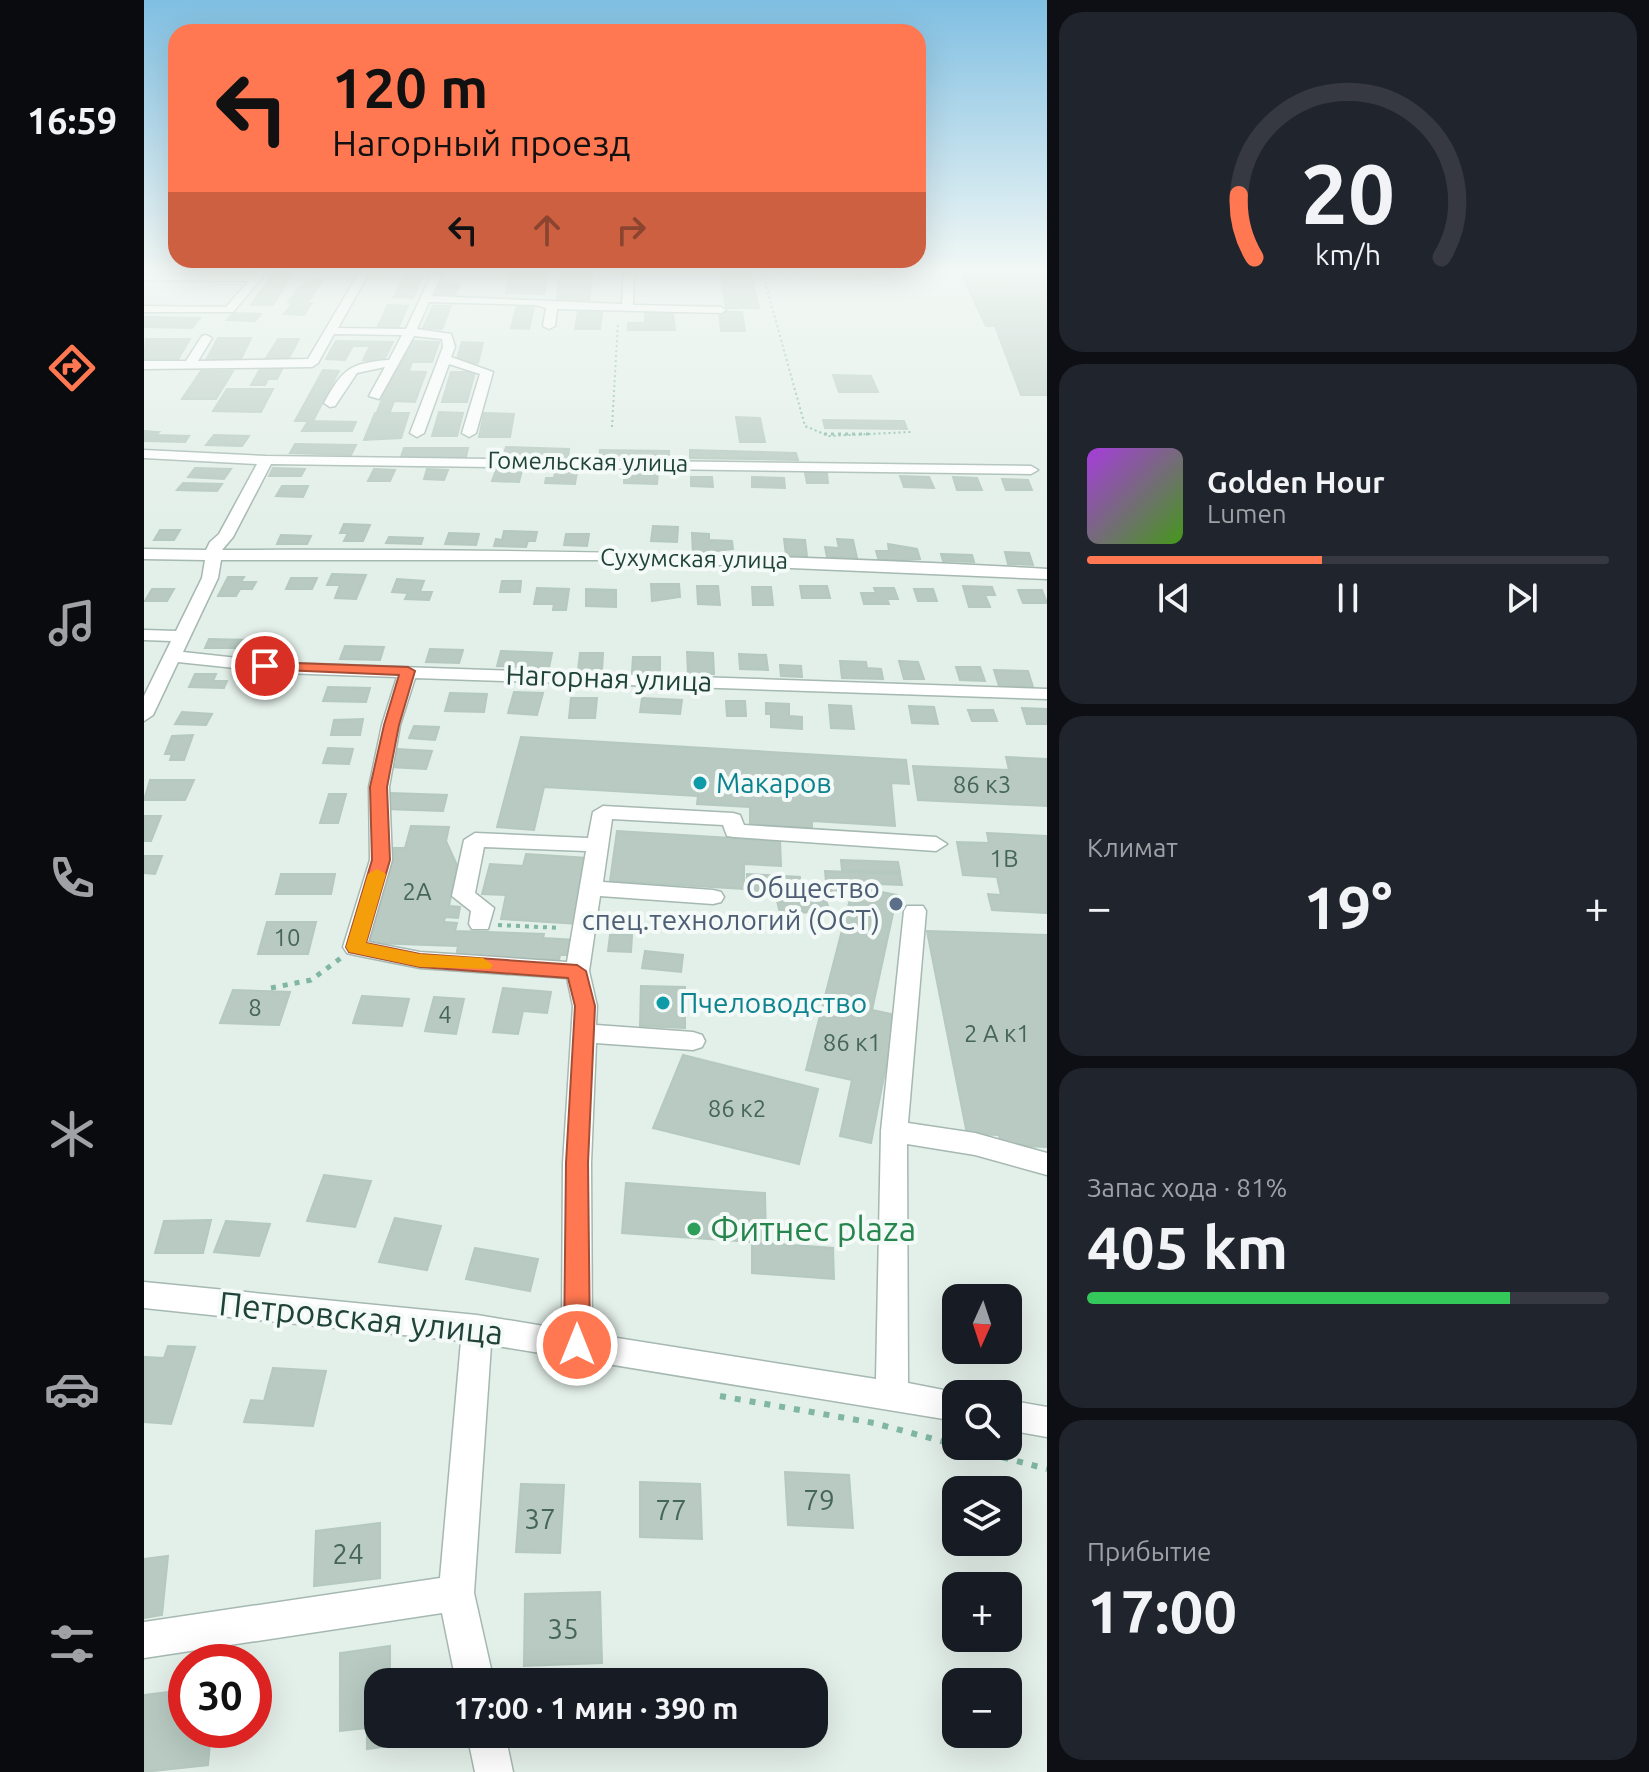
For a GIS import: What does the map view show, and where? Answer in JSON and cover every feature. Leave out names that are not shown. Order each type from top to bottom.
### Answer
[{"type":"street","points":[[190,365],[197,354]]},
{"type":"street","points":[[312,363],[317,354]]},
{"type":"street","points":[[375,396],[397,354]]},
{"type":"street","points":[[417,433],[447,354]]},
{"type":"street","points":[[445,359],[487,372],[469,433]]},
{"type":"street","points":[[344,365],[391,363]]},
{"type":"street","points":[[144,365],[328,364]]},
{"type":"street","points":[[330,403],[349,370],[360,365]]},
{"type":"street","name":"Гомельская улица","points":[[144,454],[266,460],[1031,470]]},
{"type":"street","points":[[144,715],[210,578],[215,545],[225,537],[266,460]]},
{"type":"street","name":"Сухумская улица","points":[[144,554],[341,555],[453,563],[700,570],[1047,574]]},
{"type":"street","points":[[144,635],[181,636]]},
{"type":"street","name":"Нагорная улица","points":[[172,656],[283,668],[1047,694]]},
{"type":"street","points":[[408,671],[391,725],[379,787],[381,860],[355,947],[420,960],[577,971]]},
{"type":"street","points":[[577,1345],[577,1163],[585,1006],[577,971],[603,812],[733,819],[734,831],[936,844]]},
{"type":"street","points":[[480,924],[483,908],[463,896],[475,840],[597,845]]},
{"type":"street","points":[[590,888],[713,897]]},
{"type":"street","points":[[892,1396],[894,1131],[915,911]]},
{"type":"street","points":[[584,1033],[693,1041]]},
{"type":"street","points":[[894,1131],[975,1144],[1047,1164]]},
{"type":"street","name":"Петровская улица","points":[[144,1295],[477,1329],[942,1404]]},
{"type":"street","points":[[472,1668],[456,1593],[477,1329]]},
{"type":"street","points":[[1022,1418],[1047,1422]]},
{"type":"street","points":[[144,1640],[456,1593]]},
{"type":"path","points":[[612,427],[619,354]]},
{"type":"path","points":[[785,354],[805,426],[829,436],[911,432]]},
{"type":"path","points":[[480,924],[584,929]]},
{"type":"path","points":[[271,988],[311,980],[355,947]]},
{"type":"path","points":[[716,1395],[874,1423],[942,1442]]},
{"type":"path","points":[[1012,1460],[1047,1469]]},
{"type":"building","points":[[145,354],[181,354],[177,361],[144,361]]},
{"type":"building","points":[[209,354],[243,354],[240,361],[205,362]]},
{"type":"building","points":[[269,354],[291,354],[288,360],[265,360]]},
{"type":"building","points":[[329,354],[349,354],[345,360],[326,359]]},
{"type":"building","points":[[366,354],[387,354],[384,360],[363,360]]},
{"type":"building","points":[[405,354],[435,354],[432,362],[412,362],[409,371],[393,371],[397,361],[402,361]]},
{"type":"building","points":[[458,354],[480,354],[478,363],[456,362]]},
{"type":"building","points":[[1005,354],[1047,354],[1047,395],[1021,395]]},
{"type":"building","points":[[260,369],[282,369],[277,379],[268,379],[265,385],[251,385]]},
{"type":"building","points":[[323,370],[339,371],[313,421],[295,421]]},
{"type":"building","points":[[201,371],[233,371],[216,399],[182,399]]},
{"type":"building","points":[[393,371],[426,372],[415,402],[394,401],[390,412],[377,412]]},
{"type":"building","points":[[451,372],[475,372],[467,402],[442,402]]},
{"type":"building","points":[[833,375],[871,376],[878,392],[839,392]]},
{"type":"building","points":[[227,389],[273,389],[261,412],[213,411]]},
{"type":"building","points":[[439,412],[463,413],[457,436],[432,436]]},
{"type":"building","points":[[375,413],[409,413],[401,438],[364,440]]},
{"type":"building","points":[[484,413],[514,414],[510,437],[479,437]]},
{"type":"building","points":[[736,417],[760,418],[765,442],[740,442]]},
{"type":"building","points":[[823,420],[904,421],[907,429],[825,428]]},
{"type":"building","points":[[308,421],[356,422],[352,431],[302,431]]},
{"type":"building","points":[[144,431],[159,432],[156,435],[189,436],[185,442],[144,441]]},
{"type":"building","points":[[214,435],[249,436],[242,446],[206,445]]},
{"type":"building","points":[[295,444],[356,445],[351,455],[290,453]]},
{"type":"building","points":[[506,447],[569,449],[568,459],[503,457]]},
{"type":"building","points":[[404,448],[468,448],[466,457],[401,457]]},
{"type":"building","points":[[600,450],[669,451],[669,460],[599,458]]},
{"type":"building","points":[[690,450],[796,453],[798,460],[690,458]]},
{"type":"building","points":[[195,468],[231,469],[224,479],[188,477]]},
{"type":"building","points":[[273,468],[305,469],[301,476],[269,476]]},
{"type":"building","points":[[374,469],[395,470],[390,481],[368,481]]},
{"type":"building","points":[[427,469],[448,470],[444,480],[424,479]]},
{"type":"building","points":[[496,470],[522,471],[519,482],[492,481]]},
{"type":"building","points":[[555,472],[577,472],[575,484],[545,483],[546,478],[554,478]]},
{"type":"building","points":[[624,472],[658,473],[657,484],[624,483]]},
{"type":"building","points":[[805,473],[827,473],[828,483],[807,483]]},
{"type":"building","points":[[900,476],[929,477],[934,488],[904,487]]},
{"type":"building","points":[[691,477],[712,477],[713,487],[691,486]]},
{"type":"building","points":[[752,477],[784,478],[785,488],[752,487]]},
{"type":"building","points":[[953,477],[977,478],[982,490],[957,490]]},
{"type":"building","points":[[1002,479],[1028,480],[1032,490],[1006,490]]},
{"type":"building","points":[[183,483],[222,484],[217,491],[177,490]]},
{"type":"building","points":[[282,486],[308,486],[303,497],[276,496]]},
{"type":"building","points":[[344,524],[370,525],[363,541],[344,541],[348,533],[340,533]]},
{"type":"building","points":[[653,526],[678,527],[677,542],[651,541]]},
{"type":"building","points":[[160,530],[180,530],[174,540],[154,540]]},
{"type":"building","points":[[504,531],[537,532],[535,541],[528,541],[526,547],[494,546],[496,539],[502,540]]},
{"type":"building","points":[[449,533],[479,534],[476,545],[445,544]]},
{"type":"building","points":[[692,533],[709,534],[709,540],[732,541],[733,549],[693,554]]},
{"type":"building","points":[[566,534],[589,534],[587,546],[564,545]]},
{"type":"building","points":[[281,535],[311,536],[307,544],[277,544]]},
{"type":"building","points":[[389,537],[423,538],[421,544],[386,543]]},
{"type":"building","points":[[784,539],[805,540],[807,556],[786,555]]},
{"type":"building","points":[[837,539],[853,540],[857,558],[827,557],[825,547],[839,548]]},
{"type":"building","points":[[888,544],[917,549],[920,559],[879,561],[876,551],[889,551]]},
{"type":"building","points":[[1005,552],[1029,553],[1033,565],[1008,564]]},
{"type":"building","points":[[941,554],[972,555],[974,562],[943,561]]},
{"type":"building","points":[[332,574],[366,575],[356,599],[335,598],[340,585],[327,585]]},
{"type":"building","points":[[228,577],[244,577],[241,582],[256,582],[252,589],[240,589],[236,596],[218,596]]},
{"type":"building","points":[[291,578],[317,578],[312,589],[286,589]]},
{"type":"building","points":[[397,579],[424,581],[420,592],[432,592],[429,600],[405,599],[408,593],[392,592]]},
{"type":"building","points":[[502,581],[521,581],[520,592],[500,592]]},
{"type":"building","points":[[651,584],[679,584],[680,597],[652,601]]},
{"type":"building","points":[[697,586],[718,586],[720,605],[698,604]]},
{"type":"building","points":[[800,586],[827,586],[830,598],[802,598]]},
{"type":"building","points":[[963,586],[992,587],[995,595],[985,595],[990,607],[969,607]]},
{"type":"building","points":[[752,587],[771,587],[773,605],[753,605]]},
{"type":"building","points":[[537,588],[569,589],[566,610],[553,610],[554,604],[534,604]]},
{"type":"building","points":[[874,588],[894,588],[898,599],[887,599],[889,604],[864,604],[861,593],[876,593]]},
{"type":"building","points":[[152,589],[174,589],[167,601],[145,601]]},
{"type":"building","points":[[586,589],[616,590],[616,607],[586,606]]},
{"type":"building","points":[[914,589],[933,589],[937,601],[918,601]]},
{"type":"building","points":[[1018,590],[1042,590],[1047,603],[1023,603]]},
{"type":"building","points":[[209,639],[249,640],[245,648],[205,648]]},
{"type":"building","points":[[345,646],[384,647],[380,660],[340,659]]},
{"type":"building","points":[[430,649],[463,650],[459,663],[426,662]]},
{"type":"building","points":[[501,651],[552,653],[549,668],[497,666]]},
{"type":"building","points":[[687,652],[713,653],[714,674],[688,674]]},
{"type":"building","points":[[580,653],[603,653],[602,671],[578,670]]},
{"type":"building","points":[[739,654],[766,655],[768,670],[740,669]]},
{"type":"building","points":[[633,657],[660,657],[660,673],[632,672]]},
{"type":"building","points":[[840,661],[866,662],[867,668],[881,669],[883,679],[842,678]]},
{"type":"building","points":[[899,661],[918,662],[924,679],[904,679]]},
{"type":"building","points":[[780,665],[801,666],[802,677],[781,676]]},
{"type":"building","points":[[956,667],[980,667],[985,681],[960,680]]},
{"type":"building","points":[[994,670],[1028,671],[1033,687],[999,686]]},
{"type":"building","points":[[195,674],[216,674],[213,681],[227,681],[224,688],[189,687]]},
{"type":"building","points":[[328,687],[370,688],[366,702],[323,701]]},
{"type":"building","points":[[514,692],[543,693],[537,715],[508,713]]},
{"type":"building","points":[[450,693],[487,694],[484,712],[445,711]]},
{"type":"building","points":[[571,698],[597,698],[595,718],[569,718]]},
{"type":"building","points":[[642,698],[682,700],[680,714],[640,712]]},
{"type":"building","points":[[726,701],[745,701],[746,716],[727,716]]},
{"type":"building","points":[[766,703],[789,704],[789,716],[802,717],[802,729],[771,727],[771,714],[766,714]]},
{"type":"building","points":[[829,705],[851,706],[854,729],[831,728]]},
{"type":"building","points":[[909,706],[934,707],[938,724],[912,723]]},
{"type":"building","points":[[1022,708],[1047,709],[1047,724],[1027,724]]},
{"type":"building","points":[[968,710],[993,710],[997,721],[972,721]]},
{"type":"building","points":[[182,712],[212,714],[206,725],[175,724]]},
{"type":"building","points":[[363,719],[360,735],[331,735],[334,720]]},
{"type":"building","points":[[414,726],[439,727],[435,740],[409,738]]},
{"type":"building","points":[[193,735],[184,760],[170,760],[172,754],[165,754],[172,736]]},
{"type":"building","name":"Макаров","points":[[521,737],[906,760],[909,784],[891,783],[895,826],[812,821],[812,828],[750,824],[750,807],[697,804],[698,796],[544,787],[534,830],[497,827]]},
{"type":"building","points":[[328,748],[353,749],[349,764],[323,763]]},
{"type":"building","points":[[396,749],[432,751],[426,769],[389,767]]},
{"type":"building","points":[[1006,757],[1047,759],[1047,806],[918,800],[913,766],[1009,770]]},
{"type":"building","points":[[150,780],[194,780],[185,800],[144,800]]},
{"type":"building","points":[[390,793],[447,795],[443,811],[385,809]]},
{"type":"building","points":[[329,794],[346,794],[338,823],[320,823]]},
{"type":"building","points":[[144,816],[161,816],[151,841],[144,841]]},
{"type":"building","points":[[411,826],[449,827],[446,841],[457,865],[449,906],[460,907],[458,918],[445,917],[444,922],[457,923],[455,931],[544,934],[543,938],[576,940],[574,955],[560,955],[559,960],[456,957],[458,946],[370,943],[394,848],[405,848]]},
{"type":"building","points":[[617,831],[780,841],[781,866],[744,864],[744,889],[610,881]]},
{"type":"building","points":[[987,833],[1047,836],[1047,913],[992,910],[988,894],[1001,895],[997,877],[963,875],[957,842],[989,843]]},
{"type":"building","points":[[526,854],[588,858],[578,924],[501,919],[506,895],[482,894],[490,864],[523,866]]},
{"type":"building","points":[[144,856],[162,856],[155,874],[144,873]]},
{"type":"building","points":[[841,860],[898,862],[900,872],[842,870]]},
{"type":"building","points":[[825,871],[900,874],[902,885],[826,882]]},
{"type":"building","points":[[281,874],[335,874],[331,894],[276,894]]},
{"type":"building","points":[[747,874],[800,877],[801,897],[747,893]]},
{"type":"building","points":[[826,882],[858,884],[841,894],[827,896]]},
{"type":"building","points":[[862,888],[897,895],[872,1010],[896,1015],[871,1143],[840,1136],[852,1080],[806,1070],[850,899]]},
{"type":"building","points":[[826,900],[830,912],[780,913],[777,901]]},
{"type":"building","points":[[267,922],[316,922],[308,954],[258,954]]},
{"type":"building","points":[[927,931],[1047,935],[1047,1147],[1001,1145],[999,1135],[967,1134]]},
{"type":"building","points":[[610,935],[632,935],[631,952],[608,951]]},
{"type":"building","points":[[645,951],[683,955],[681,972],[642,968]]},
{"type":"building","name":"Пчеловодство","points":[[641,986],[685,987],[685,1028],[640,1026]]},
{"type":"building","points":[[503,988],[551,992],[547,1013],[523,1011],[518,1034],[493,1032]]},
{"type":"building","points":[[233,990],[290,992],[279,1025],[220,1023]]},
{"type":"building","points":[[362,996],[409,999],[402,1026],[353,1023]]},
{"type":"building","points":[[434,997],[464,999],[456,1034],[425,1031]]},
{"type":"building","points":[[683,1055],[818,1089],[799,1164],[653,1128]]},
{"type":"building","points":[[324,1175],[371,1181],[355,1227],[307,1221]]},
{"type":"building","name":"Фитнес plaza","points":[[626,1183],[765,1193],[766,1243],[833,1248],[834,1279],[752,1273],[752,1242],[622,1233]]},
{"type":"building","points":[[395,1218],[441,1226],[427,1270],[379,1262]]},
{"type":"building","points":[[211,1220],[203,1253],[155,1253],[164,1221]]},
{"type":"building","points":[[226,1221],[270,1224],[259,1256],[214,1252]]},
{"type":"building","points":[[475,1248],[538,1259],[530,1291],[466,1279]]},
{"type":"building","points":[[168,1346],[195,1347],[171,1424],[144,1422],[144,1357],[164,1358]]},
{"type":"building","points":[[273,1368],[326,1371],[313,1426],[244,1422],[251,1400],[264,1401]]},
{"type":"building","points":[[785,1472],[849,1475],[853,1528],[788,1525]]},
{"type":"building","points":[[640,1482],[700,1484],[702,1539],[640,1537]]},
{"type":"building","points":[[521,1484],[564,1485],[560,1553],[516,1552]]},
{"type":"building","points":[[380,1523],[380,1578],[314,1586],[316,1531]]},
{"type":"building","points":[[168,1556],[162,1615],[144,1618],[144,1559]]},
{"type":"building","points":[[600,1592],[602,1663],[524,1666],[525,1594]]},
{"type":"building","points":[[390,1646],[390,1668],[364,1668],[364,1728],[340,1731],[340,1653]]},
{"type":"building","points":[[168,1692],[168,1748],[209,1748],[208,1765],[144,1772],[144,1695]]},
{"type":"slow traffic","points":[[377,874],[355,947],[420,960],[483,965]]},
{"type":"place","name":"Макаров","points":[[700,783]]},
{"type":"place","name":"Общество спец.технологий (ОСТ)","points":[[896,904]]},
{"type":"place","name":"Пчеловодство","points":[[663,1003]]},
{"type":"place","name":"Фитнес plaza","points":[[694,1229]]},
{"type":"route","points":[[265,666],[408,671],[391,725],[379,787],[381,860],[355,947],[420,960],[577,971],[585,1006],[577,1163],[577,1345]]}]
